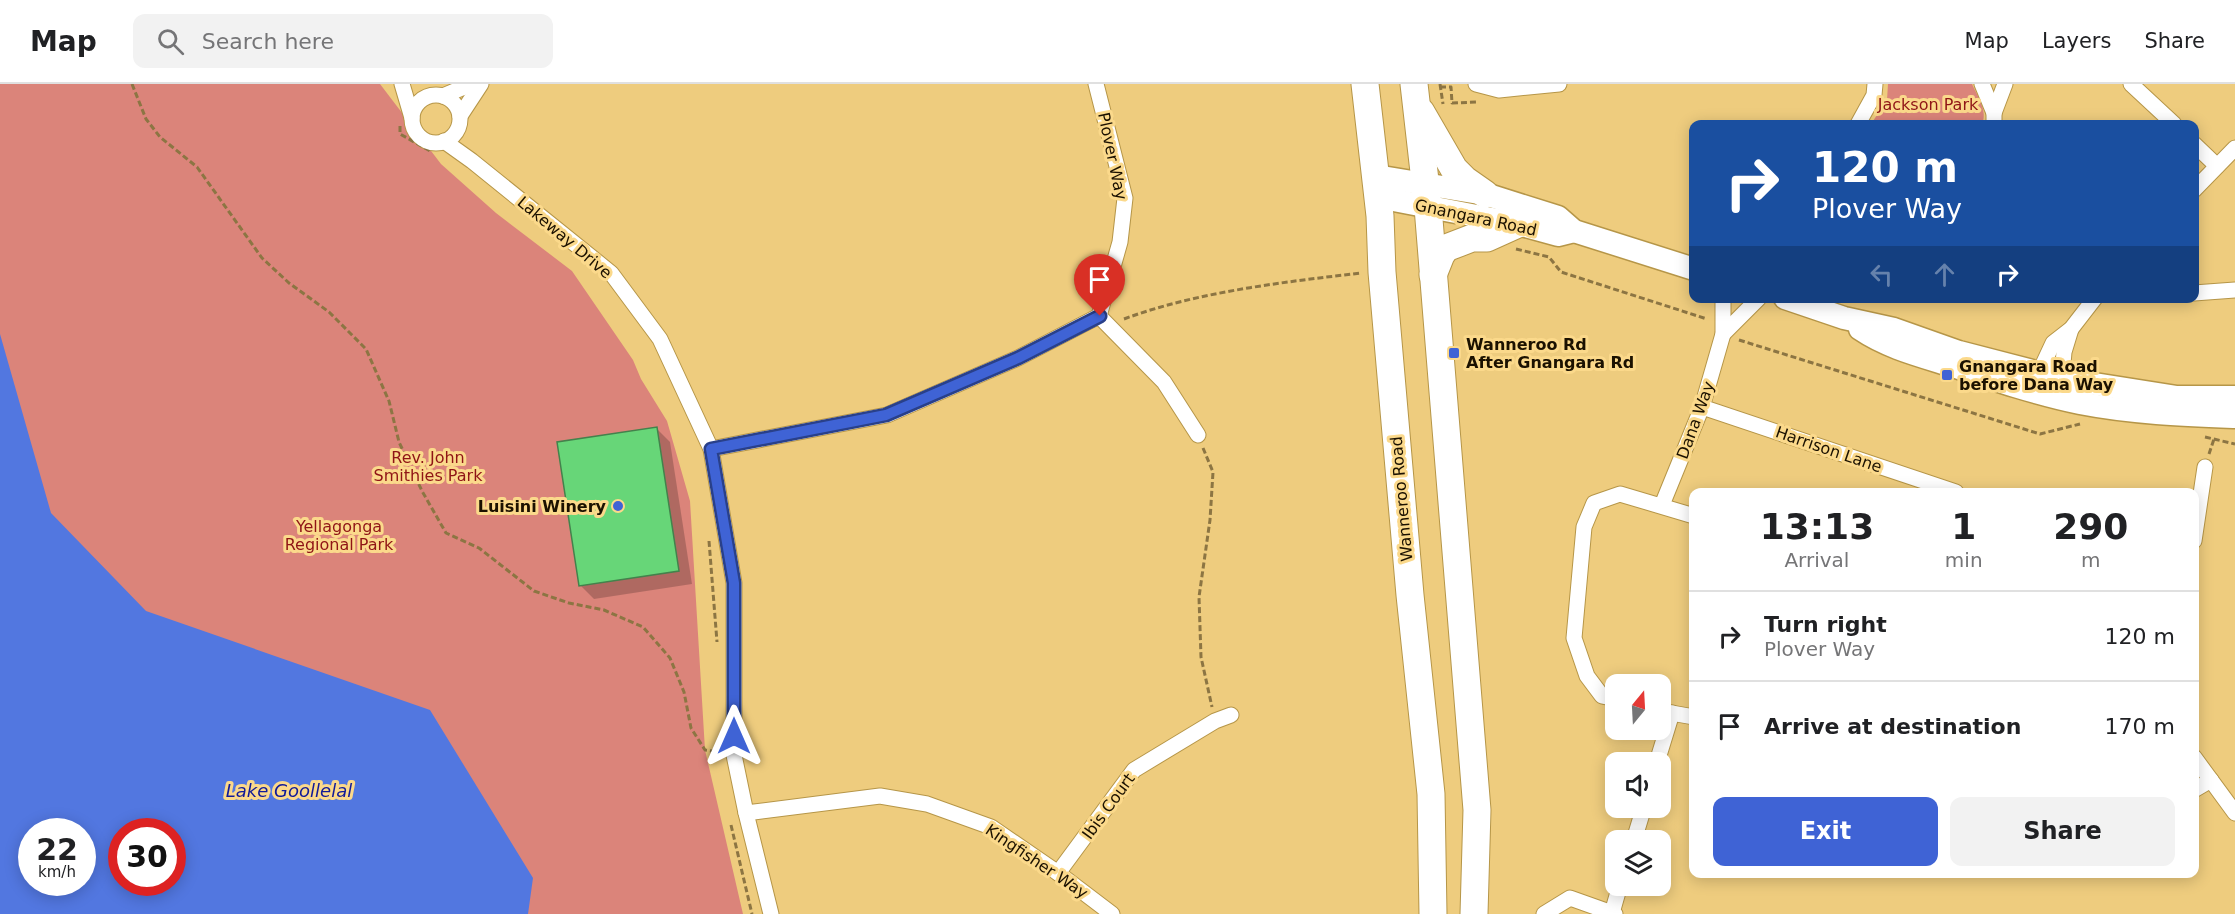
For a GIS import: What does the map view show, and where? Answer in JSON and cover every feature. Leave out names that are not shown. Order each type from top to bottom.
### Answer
[{"type":"highway","name":"Wanneroo Road","points":[[1365,84],[1377,187],[1382,272],[1410,595],[1431,794],[1433,914]]},
{"type":"highway","points":[[1423,91],[1454,169],[1485,194]]},
{"type":"highway","points":[[1423,91],[1427,196],[1476,810],[1474,914]]},
{"type":"highway","points":[[1433,275],[1446,248],[1472,238],[1515,236]]},
{"type":"main road","name":"Gnangara Road","points":[[1377,187],[1427,196],[1485,194],[1558,217],[1574,231],[1689,267]]},
{"type":"main road","name":"Gnangara Road","points":[[1427,196],[1515,236],[1558,235],[1574,231]]},
{"type":"main road","points":[[1800,303],[1844,318],[1894,329],[2037,382],[2061,388],[2177,397],[2235,398]]},
{"type":"main road","points":[[2061,388],[2081,403],[2180,415],[2235,417]]},
{"type":"street","points":[[402,84],[413,126],[422,139],[434,142],[442,149],[454,134],[481,84]]},
{"type":"street","points":[[419,84],[437,96],[453,102],[459,122]]},
{"type":"street","points":[[412,118],[417,103],[471,84]]},
{"type":"street","name":"Plover Way","points":[[1096,84],[1125,198],[1120,242],[1104,321]]},
{"type":"street","points":[[1477,85],[1498,90],[1559,84]]},
{"type":"street","points":[[1860,120],[1874,95],[1875,84]]},
{"type":"street","points":[[1982,84],[1994,119]]},
{"type":"street","points":[[1994,119],[2005,84]]},
{"type":"street","points":[[2131,84],[2170,120]]},
{"type":"street","name":"Lakeway Drive","points":[[459,122],[472,161]]},
{"type":"street","points":[[2199,185],[2235,148]]},
{"type":"street","name":"Lakeway Drive","points":[[442,149],[472,161],[611,273],[660,339],[711,449],[734,583],[725,757],[746,813],[771,914]]},
{"type":"street","points":[[2199,149],[2217,166]]},
{"type":"street","points":[[2199,292],[2235,290]]},
{"type":"street","name":"Dana Way","points":[[1662,505],[1702,407],[1723,334],[1723,303]]},
{"type":"street","name":"Dana Way","points":[[1723,334],[1754,303]]},
{"type":"street","points":[[2037,382],[2053,343],[2071,329],[2091,303]]},
{"type":"street","points":[[711,449],[886,415],[1104,321],[1164,382],[1198,435]]},
{"type":"street","points":[[2061,388],[2064,352],[2071,329]]},
{"type":"street","name":"Harrison Lane","points":[[1702,407],[1944,488]]},
{"type":"street","points":[[2199,507],[2205,467]]},
{"type":"street","points":[[1605,697],[1602,696],[1587,676],[1574,638],[1584,527],[1594,503],[1620,494],[1689,514]]},
{"type":"street","points":[[1671,713],[1689,716]]},
{"type":"street","name":"Ibis Court","points":[[1058,873],[1134,770],[1215,721],[1231,715]]},
{"type":"street","points":[[2199,764],[2235,813]]},
{"type":"street","points":[[2199,787],[2211,780]]},
{"type":"street","name":"Kingfisher Way","points":[[746,813],[880,796],[927,804],[991,827],[1112,914]]},
{"type":"street","points":[[1544,914],[1570,898],[1613,914],[1617,896]]},
{"type":"path","points":[[132,84],[146,119],[160,137],[197,167],[262,258],[289,283],[329,312],[366,349],[389,401],[399,442],[422,491],[446,533],[478,548],[534,591],[569,603],[604,610],[643,627],[670,658],[684,692],[691,728],[705,750],[725,757]]},
{"type":"path","points":[[1423,91],[1451,87],[1452,103],[1476,102],[1477,85]]},
{"type":"path","points":[[400,134],[442,149]]},
{"type":"path","points":[[1515,236],[1549,257],[1561,272],[1709,319],[1723,334],[2040,434],[2088,423]]},
{"type":"path","points":[[1104,321],[1153,308],[1288,282],[1382,272]]},
{"type":"path","points":[[1198,435],[1213,472],[1210,520],[1199,597],[1201,657],[1215,721]]},
{"type":"path","points":[[2203,436],[2235,444]]},
{"type":"path","points":[[709,540],[717,653]]},
{"type":"path","points":[[719,744],[725,757]]},
{"type":"path","points":[[731,824],[752,914]]},
{"type":"green space","name":"Yellagonga Regional Park","points":[[0,84],[380,84],[441,164],[496,213],[572,271],[633,360],[641,379],[667,421],[690,501],[705,750],[743,914],[0,914]]},
{"type":"green space","name":"Jackson Park","points":[[1888,84],[1972,84],[1983,109],[1984,119],[1874,120],[1887,100]]},
{"type":"water","name":"Lake Goollelal","points":[[0,334],[51,513],[146,611],[430,710],[533,878],[528,914],[0,914]]},
{"type":"building","name":"Luisini Winery","points":[[657,427],[679,571],[579,586],[557,442]]},
{"type":"place","name":"Wanneroo Rd After Gnangara Rd","points":[[1454,353]]},
{"type":"place","name":"Gnangara Road before Dana Way","points":[[1947,375]]},
{"type":"place","name":"Luisini Winery","points":[[618,506]]},
{"type":"route","points":[[734,736],[734,583],[711,449],[886,415],[1018,358],[1100,316]]},
{"type":"park label","name":"Rev. John Smithies Park","points":[[428,466]]}]
